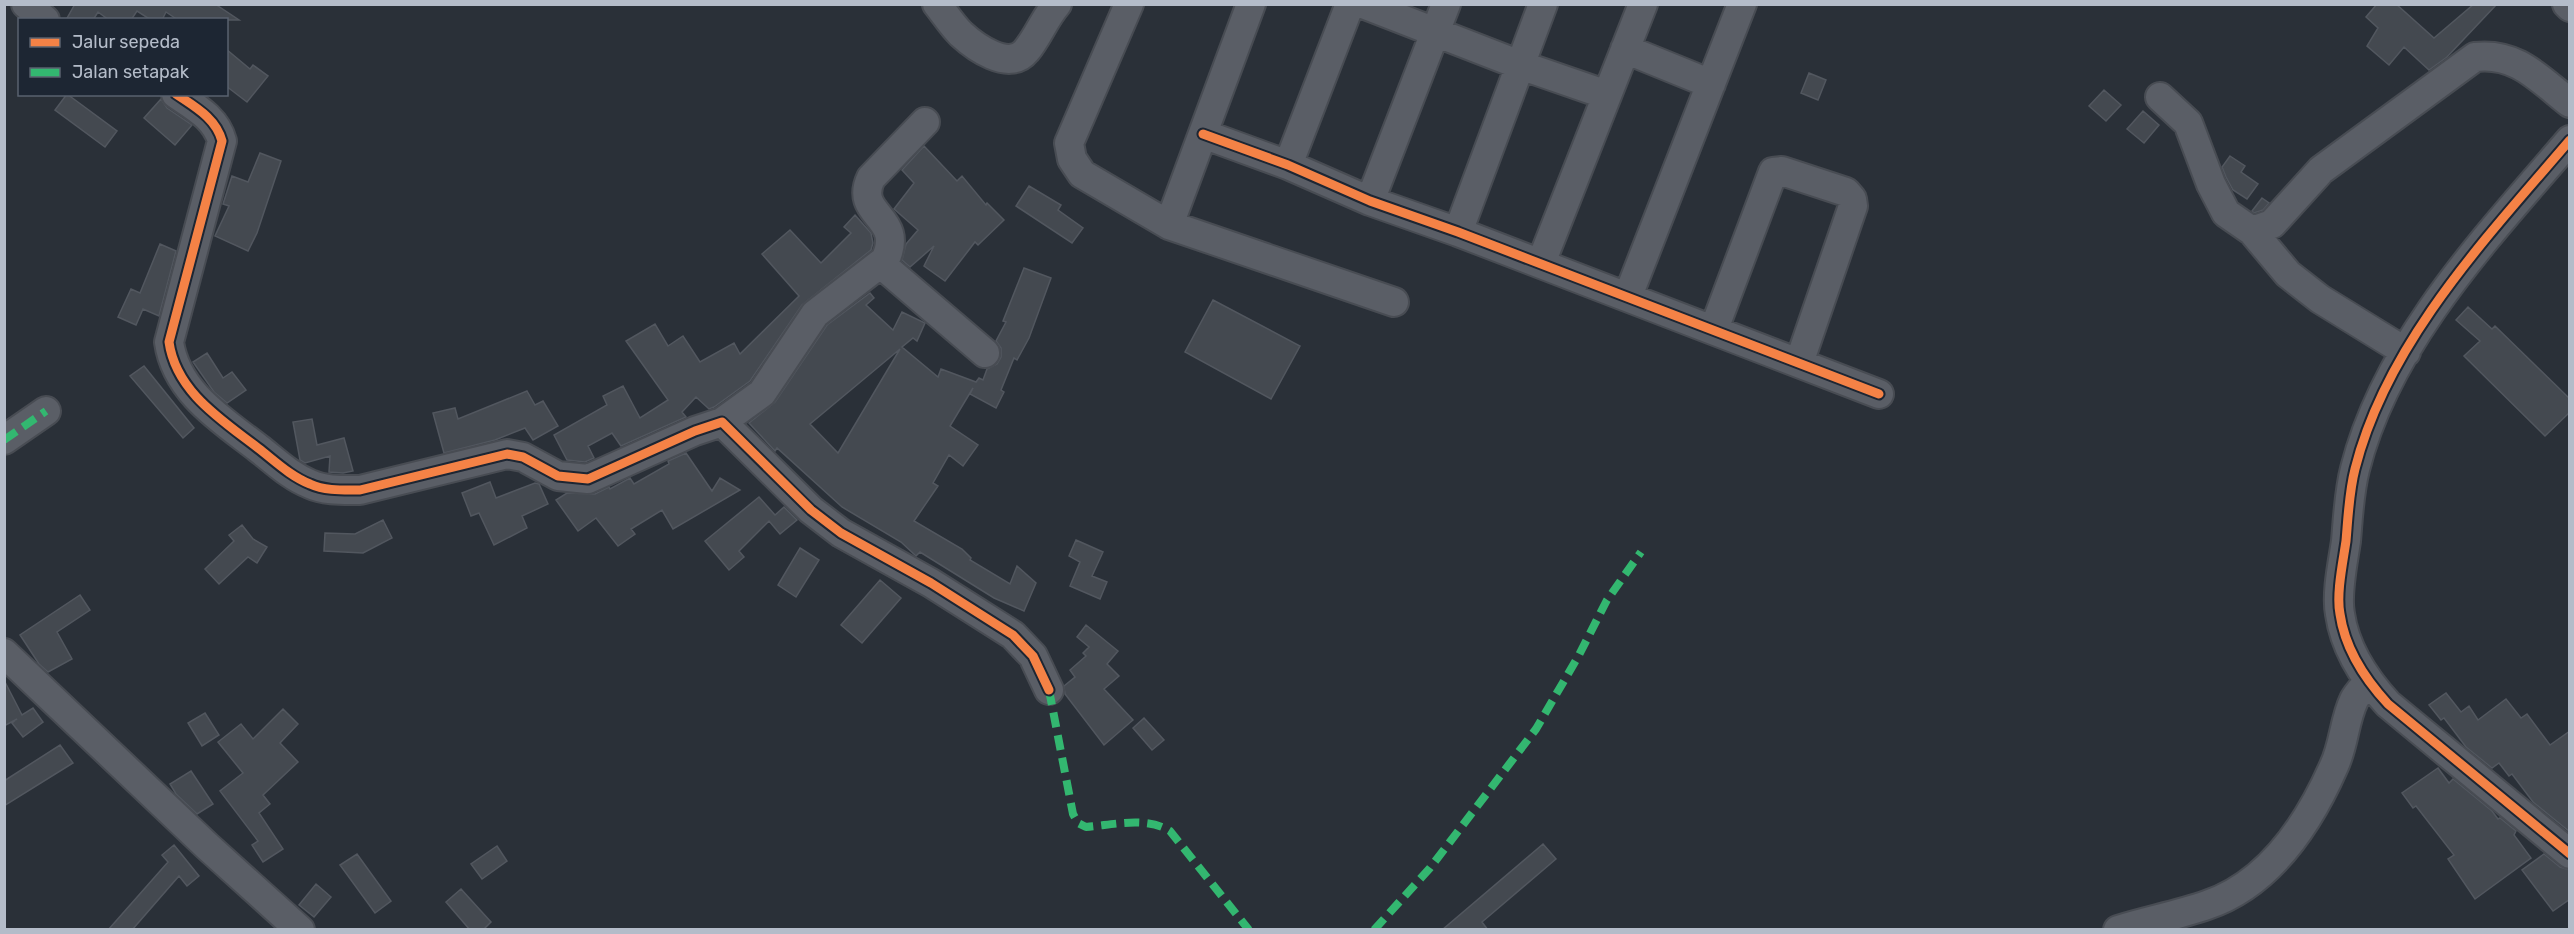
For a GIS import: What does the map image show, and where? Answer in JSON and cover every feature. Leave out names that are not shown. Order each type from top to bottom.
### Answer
[{"type":"street","points":[[26,4],[43,18]]},
{"type":"street","points":[[938,4],[959,32],[975,45],[992,55],[1016,58],[1025,52],[1057,4]]},
{"type":"street","points":[[1169,225],[1251,4]]},
{"type":"street","points":[[1288,165],[1350,4]]},
{"type":"street","points":[[1363,4],[1520,66],[1607,96]]},
{"type":"street","points":[[1370,201],[1446,4]]},
{"type":"street","points":[[1458,232],[1543,4]]},
{"type":"street","points":[[1541,263],[1643,4]]},
{"type":"street","points":[[1628,296],[1742,4]]},
{"type":"street","points":[[1120,7],[1069,143],[1072,159],[1083,174],[1169,225],[1394,302]]},
{"type":"street","points":[[1625,49],[1711,84]]},
{"type":"street","points":[[2252,231],[2271,224],[2321,170],[2475,57],[2500,57],[2519,63],[2570,103]]},
{"type":"street","points":[[179,96],[214,122],[222,141],[169,342],[171,353],[185,383],[203,405],[292,476],[312,485],[336,490],[360,490],[507,454],[523,458],[558,476],[588,479],[695,431],[722,422],[762,393],[815,314],[881,264],[891,249],[891,238],[889,228],[869,204],[867,187],[871,178],[925,122]]},
{"type":"street","points":[[2160,97],[2188,123],[2211,184],[2226,213],[2252,231],[2288,274],[2319,299],[2406,352]]},
{"type":"street","points":[[1203,134],[1288,165],[1370,201],[1541,263],[1879,394]]},
{"type":"street","points":[[2570,140],[2486,238],[2416,332],[2373,414],[2355,470],[2339,612],[2349,648],[2368,682],[2388,705],[2570,854]]},
{"type":"street","points":[[1713,329],[1773,172],[1782,171],[1846,192],[1852,199],[1853,206],[1799,363]]},
{"type":"street","points":[[881,264],[985,353]]},
{"type":"street","points":[[4,440],[46,411]]},
{"type":"street","points":[[722,422],[811,510],[841,533],[931,583],[1013,634],[1034,656],[1050,690]]},
{"type":"street","points":[[4,653],[207,846],[300,930]]},
{"type":"street","points":[[2118,930],[2208,904],[2238,890],[2272,861],[2302,828],[2320,799],[2340,754],[2354,699],[2368,682]]},
{"type":"building","points":[[75,4],[215,4],[239,20],[175,18],[166,12],[163,18],[148,18],[137,11],[132,18],[106,18],[98,12],[94,18],[67,18]]},
{"type":"building","points":[[2377,4],[2396,4],[2434,38],[2474,4],[2497,4],[2447,57],[2429,70],[2404,47],[2389,65],[2367,46],[2378,28],[2366,17]]},
{"type":"building","points":[[228,51],[250,69],[253,65],[268,76],[247,102],[228,88]]},
{"type":"building","points":[[1809,73],[1826,80],[1818,100],[1801,93]]},
{"type":"building","points":[[2104,90],[2121,105],[2106,121],[2089,106]]},
{"type":"building","points":[[66,96],[70,96],[117,131],[105,147],[55,110]]},
{"type":"building","points":[[161,99],[167,108],[192,125],[175,145],[144,118]]},
{"type":"building","points":[[2143,111],[2159,125],[2144,143],[2127,129]]},
{"type":"building","points":[[924,146],[957,181],[962,176],[986,205],[987,203],[1004,220],[978,245],[975,242],[945,281],[924,266],[934,246],[910,267],[902,260],[906,244],[918,230],[894,209],[914,183],[902,170]]},
{"type":"building","points":[[260,153],[281,161],[257,233],[248,251],[215,236],[229,206],[223,204],[232,176],[248,182]]},
{"type":"building","points":[[2230,156],[2245,166],[2241,172],[2258,184],[2247,199],[2233,190],[2222,167]]},
{"type":"building","points":[[1029,186],[1061,205],[1058,210],[1083,228],[1072,243],[1016,206]]},
{"type":"building","points":[[2262,198],[2269,203],[2263,210],[2254,213],[2252,211]]},
{"type":"building","points":[[855,215],[871,233],[873,243],[871,250],[802,305],[750,381],[714,407],[709,409],[696,397],[682,412],[686,417],[621,446],[612,433],[588,446],[594,458],[585,462],[567,460],[554,435],[607,405],[603,396],[623,386],[640,418],[668,400],[626,341],[655,324],[668,346],[683,336],[700,362],[734,343],[740,354],[799,296],[762,254],[790,230],[821,263],[851,233],[844,227]]},
{"type":"building","points":[[160,244],[176,251],[159,316],[143,309],[136,325],[118,317],[131,289],[140,293]]},
{"type":"building","points":[[1024,268],[1051,278],[1029,338],[1017,360],[1014,358],[1001,390],[1004,392],[996,408],[970,394],[973,388],[950,426],[978,445],[963,466],[949,455],[933,483],[938,486],[914,521],[962,549],[971,558],[970,560],[1010,584],[1017,566],[1036,583],[1024,611],[994,598],[920,552],[916,556],[901,542],[842,507],[777,448],[775,451],[749,423],[775,402],[827,325],[870,293],[874,298],[866,305],[893,330],[902,312],[925,323],[917,341],[913,338],[902,347],[938,377],[941,369],[976,382],[979,378],[983,380],[987,369],[997,364],[1001,357],[1001,348],[996,341],[1006,322],[1003,321]],"holes":[[[900,349],[838,453],[810,424]]]},
{"type":"building","points":[[1213,300],[1300,346],[1271,399],[1185,352]]},
{"type":"building","points":[[2468,307],[2492,329],[2495,326],[2570,399],[2570,412],[2545,436],[2464,356],[2480,341],[2456,320]]},
{"type":"building","points":[[207,353],[223,378],[232,372],[246,390],[227,403],[214,392],[193,362]]},
{"type":"building","points":[[144,366],[194,428],[183,438],[130,376]]},
{"type":"building","points":[[527,391],[535,405],[543,401],[558,426],[533,440],[525,428],[495,440],[444,453],[433,413],[455,408],[458,419]]},
{"type":"building","points":[[312,419],[317,445],[344,438],[353,471],[329,472],[330,456],[305,463],[300,460],[293,422]]},
{"type":"building","points":[[686,453],[712,491],[720,478],[740,490],[673,529],[662,510],[631,529],[635,534],[618,546],[596,518],[578,531],[556,500],[567,493],[595,494],[630,478],[634,484],[669,464],[668,461]]},
{"type":"building","points":[[490,482],[496,498],[535,483],[539,484],[548,504],[522,516],[527,528],[494,545],[479,513],[471,516],[462,493]]},
{"type":"building","points":[[759,497],[775,515],[784,507],[797,520],[780,534],[769,521],[739,551],[744,557],[729,570],[705,541]]},
{"type":"building","points":[[383,520],[392,538],[363,553],[324,551],[325,533],[355,534]]},
{"type":"building","points":[[242,525],[253,539],[267,547],[257,563],[248,557],[219,584],[205,569],[234,541],[229,535]]},
{"type":"building","points":[[1076,540],[1103,552],[1092,576],[1107,582],[1100,599],[1070,586],[1080,562],[1069,556]]},
{"type":"building","points":[[800,548],[819,560],[796,597],[778,585]]},
{"type":"building","points":[[880,580],[901,598],[862,643],[841,625]]},
{"type":"building","points":[[80,595],[90,610],[57,632],[72,659],[48,672],[39,664],[20,635]]},
{"type":"building","points":[[1086,625],[1118,651],[1107,664],[1119,676],[1104,689],[1133,720],[1104,745],[1065,694],[1064,686],[1075,677],[1070,670],[1086,656],[1083,653],[1089,647],[1077,637]]},
{"type":"building","points":[[4,680],[22,715],[33,708],[43,722],[23,737],[12,723],[17,719],[4,726]]},
{"type":"building","points":[[2446,693],[2461,712],[2469,706],[2478,720],[2506,699],[2521,718],[2527,714],[2550,745],[2570,731],[2570,832],[2533,802],[2512,774],[2509,776],[2499,763],[2492,768],[2466,747],[2444,718],[2441,720],[2429,705]]},
{"type":"building","points":[[283,709],[298,724],[280,743],[298,762],[263,795],[270,804],[259,813],[283,849],[263,862],[252,845],[258,841],[220,791],[243,773],[218,742],[241,724],[253,739]]},
{"type":"building","points":[[205,713],[219,735],[202,746],[188,723]]},
{"type":"building","points":[[1144,718],[1164,740],[1152,750],[1133,728]]},
{"type":"building","points":[[60,745],[73,763],[4,806],[4,781]]},
{"type":"building","points":[[2438,768],[2449,783],[2453,779],[2492,811],[2498,819],[2500,818],[2516,831],[2514,835],[2531,858],[2475,899],[2448,859],[2454,855],[2416,806],[2413,808],[2402,793]]},
{"type":"building","points":[[191,771],[213,804],[197,814],[176,794],[170,784]]},
{"type":"building","points":[[1543,844],[1556,859],[1482,922],[1488,930],[1442,930]]},
{"type":"building","points":[[174,845],[199,876],[187,886],[179,876],[132,930],[108,930],[168,862],[162,855]]},
{"type":"building","points":[[497,846],[507,861],[482,879],[471,864]]},
{"type":"building","points":[[357,854],[391,901],[375,913],[340,865]]},
{"type":"building","points":[[2544,854],[2560,867],[2570,870],[2570,899],[2553,911],[2522,870]]},
{"type":"building","points":[[316,884],[331,897],[314,917],[299,905]]},
{"type":"building","points":[[461,889],[491,922],[483,930],[470,930],[446,902]]},
{"type":"marked path","points":[[4,440],[46,411]]},
{"type":"marked path","points":[[1374,930],[1430,868],[1536,729],[1579,655],[1607,600],[1641,552]]},
{"type":"marked path","points":[[1049,690],[1073,814],[1078,823],[1086,827],[1140,823],[1161,826],[1170,831],[1249,930]]},
{"type":"cycle path","points":[[179,96],[210,119],[222,141],[169,342],[173,360],[181,376],[203,403],[289,473],[322,488],[360,490],[507,454],[523,457],[558,476],[588,479],[695,431],[722,422],[811,510],[841,533],[931,583],[1013,635],[1033,656],[1049,690]]},
{"type":"cycle path","points":[[1203,134],[1288,165],[1370,201],[1458,232],[1879,394]]},
{"type":"cycle path","points":[[2570,140],[2506,214],[2443,293],[2390,378],[2370,422],[2355,469],[2339,597],[2343,627],[2351,651],[2371,684],[2388,704],[2570,854]]}]
